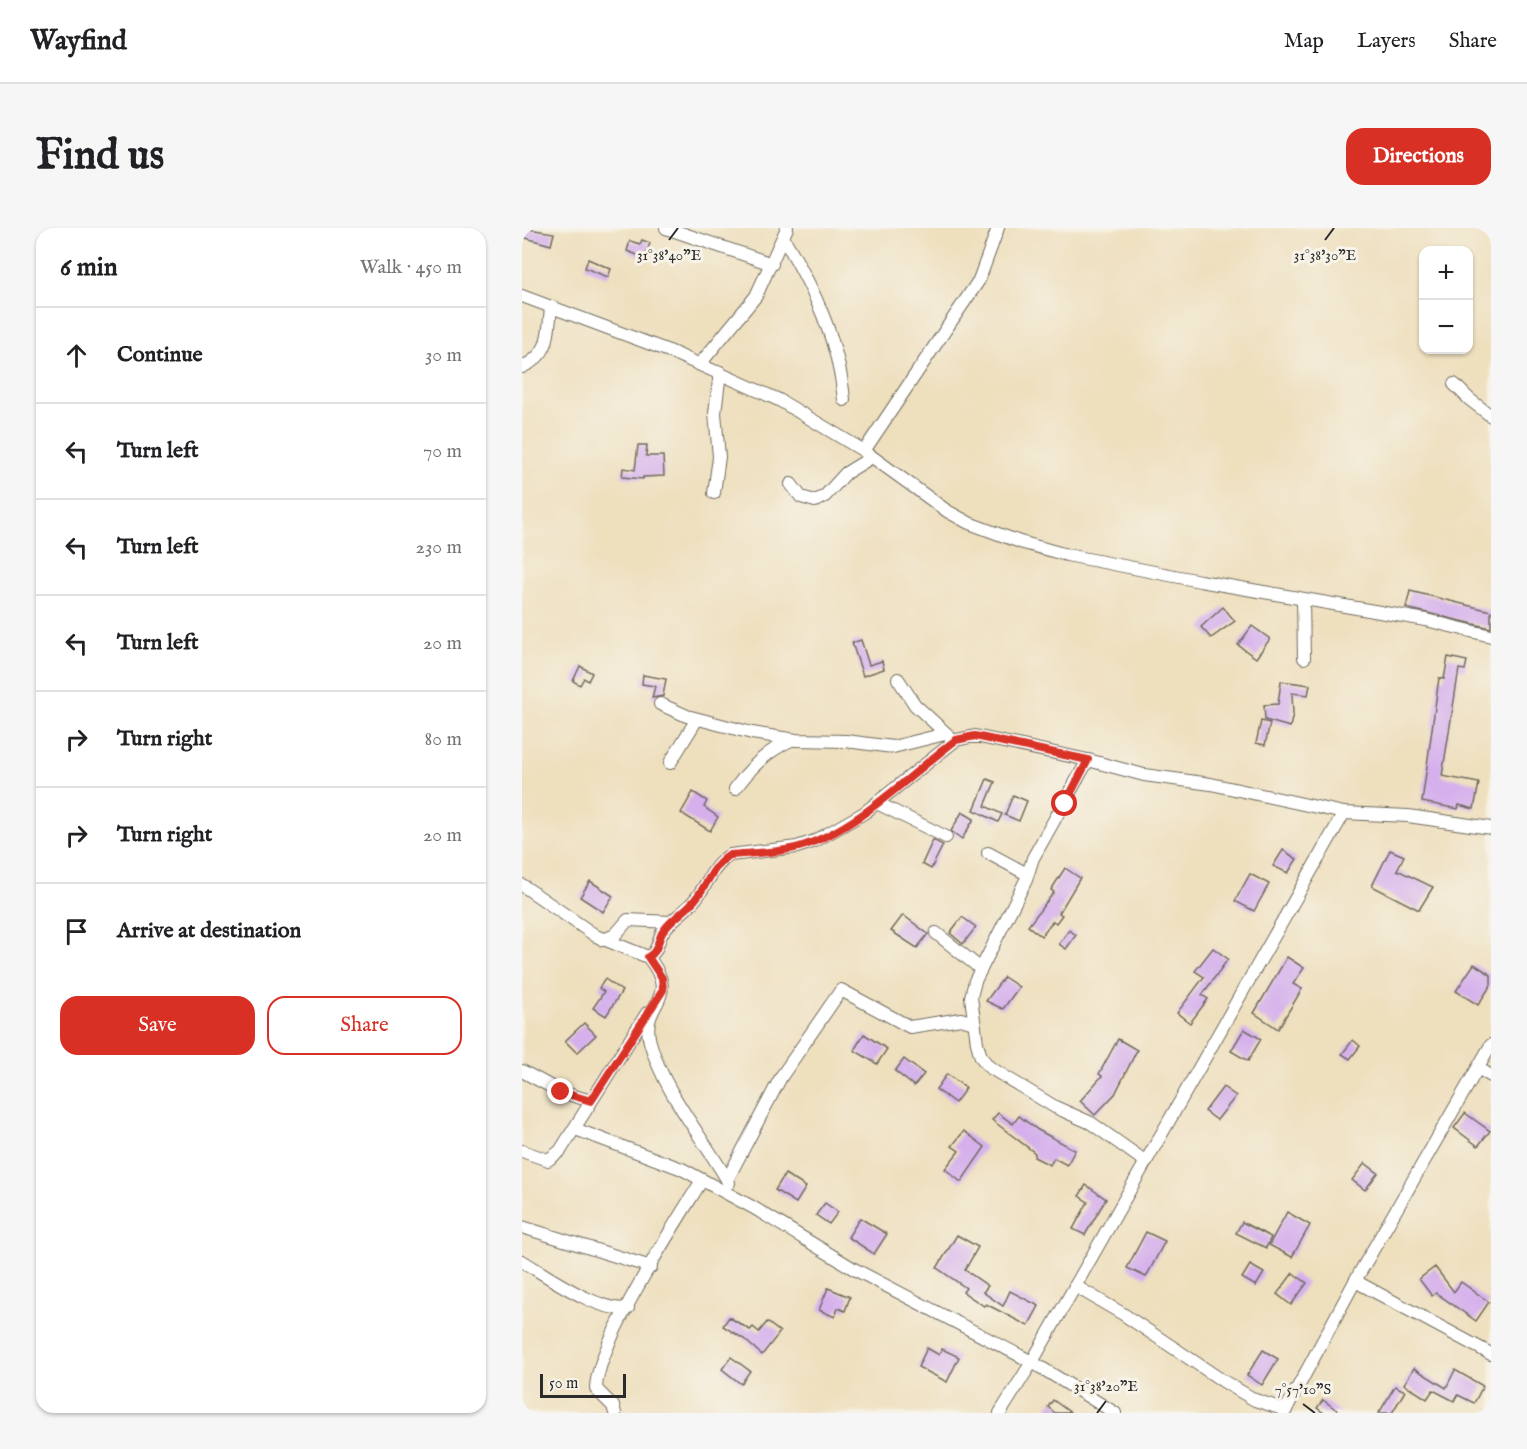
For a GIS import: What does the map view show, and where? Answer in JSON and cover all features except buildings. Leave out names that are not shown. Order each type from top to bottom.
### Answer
[{"type":"street","points":[[666,228],[772,264]]},
{"type":"street","points":[[791,484],[801,497],[814,501],[825,496],[868,454],[979,280],[998,228]]},
{"type":"street","points":[[700,364],[747,310],[772,264],[785,232]]},
{"type":"street","points":[[785,232],[821,307],[839,365],[844,400]]},
{"type":"street","points":[[522,296],[720,372],[779,400],[868,454],[923,496],[969,524],[1020,542],[1067,555],[1426,620],[1491,636]]},
{"type":"street","points":[[522,367],[539,358],[544,350],[551,307]]},
{"type":"street","points":[[714,493],[719,457],[715,413],[720,372]]},
{"type":"street","points":[[1454,384],[1491,416]]},
{"type":"street","points":[[1303,599],[1304,658]]},
{"type":"street","points":[[898,679],[915,705],[950,737]]},
{"type":"street","points":[[660,704],[697,719],[791,740],[846,741],[893,747],[950,737],[975,736],[1088,760],[1144,775],[1211,784],[1344,813],[1408,816],[1491,828]]},
{"type":"street","points":[[670,764],[697,719]]},
{"type":"street","points":[[648,957],[656,951],[662,933],[694,901],[722,860],[730,855],[798,847],[815,841],[877,803],[950,737]]},
{"type":"street","points":[[735,789],[758,761],[770,751],[791,740]]},
{"type":"street","points":[[1088,760],[1027,874],[981,969],[971,997],[974,1023],[979,1050],[989,1067],[1055,1107],[1091,1123],[1146,1162]]},
{"type":"street","points":[[877,803],[946,837]]},
{"type":"street","points":[[1000,1413],[1032,1362],[1344,813]]},
{"type":"street","points":[[988,853],[1027,874]]},
{"type":"street","points":[[522,885],[603,940],[648,957],[662,978],[663,990],[647,1023],[650,1042],[674,1094],[742,1202]]},
{"type":"street","points":[[603,940],[615,935],[628,920],[671,922]]},
{"type":"street","points":[[936,933],[981,969]]},
{"type":"street","points":[[522,1151],[548,1160],[560,1151],[663,990]]},
{"type":"street","points":[[727,1180],[781,1077],[841,990],[910,1027],[962,1019],[974,1023]]},
{"type":"street","points":[[1075,1286],[1123,1314],[1223,1381],[1255,1400],[1285,1412],[1355,1281],[1491,1045]]},
{"type":"street","points":[[1478,1068],[1491,1076]]},
{"type":"street","points":[[522,1071],[561,1092],[591,1101]]},
{"type":"street","points":[[574,1129],[682,1169],[854,1269],[1032,1362],[1115,1413]]},
{"type":"street","points":[[615,1413],[613,1406],[599,1395],[596,1385],[609,1346],[628,1308],[702,1180]]},
{"type":"street","points":[[522,1227],[651,1267]]},
{"type":"street","points":[[522,1261],[591,1300],[620,1310],[628,1308]]},
{"type":"street","points":[[1355,1281],[1491,1354]]},
{"type":"route","points":[[561,1092],[591,1101],[663,990],[662,978],[658,969],[648,957],[656,951],[662,933],[675,917],[694,901],[722,860],[730,855],[781,850],[815,841],[864,813],[956,740],[975,736],[1088,760],[1065,804]]}]
